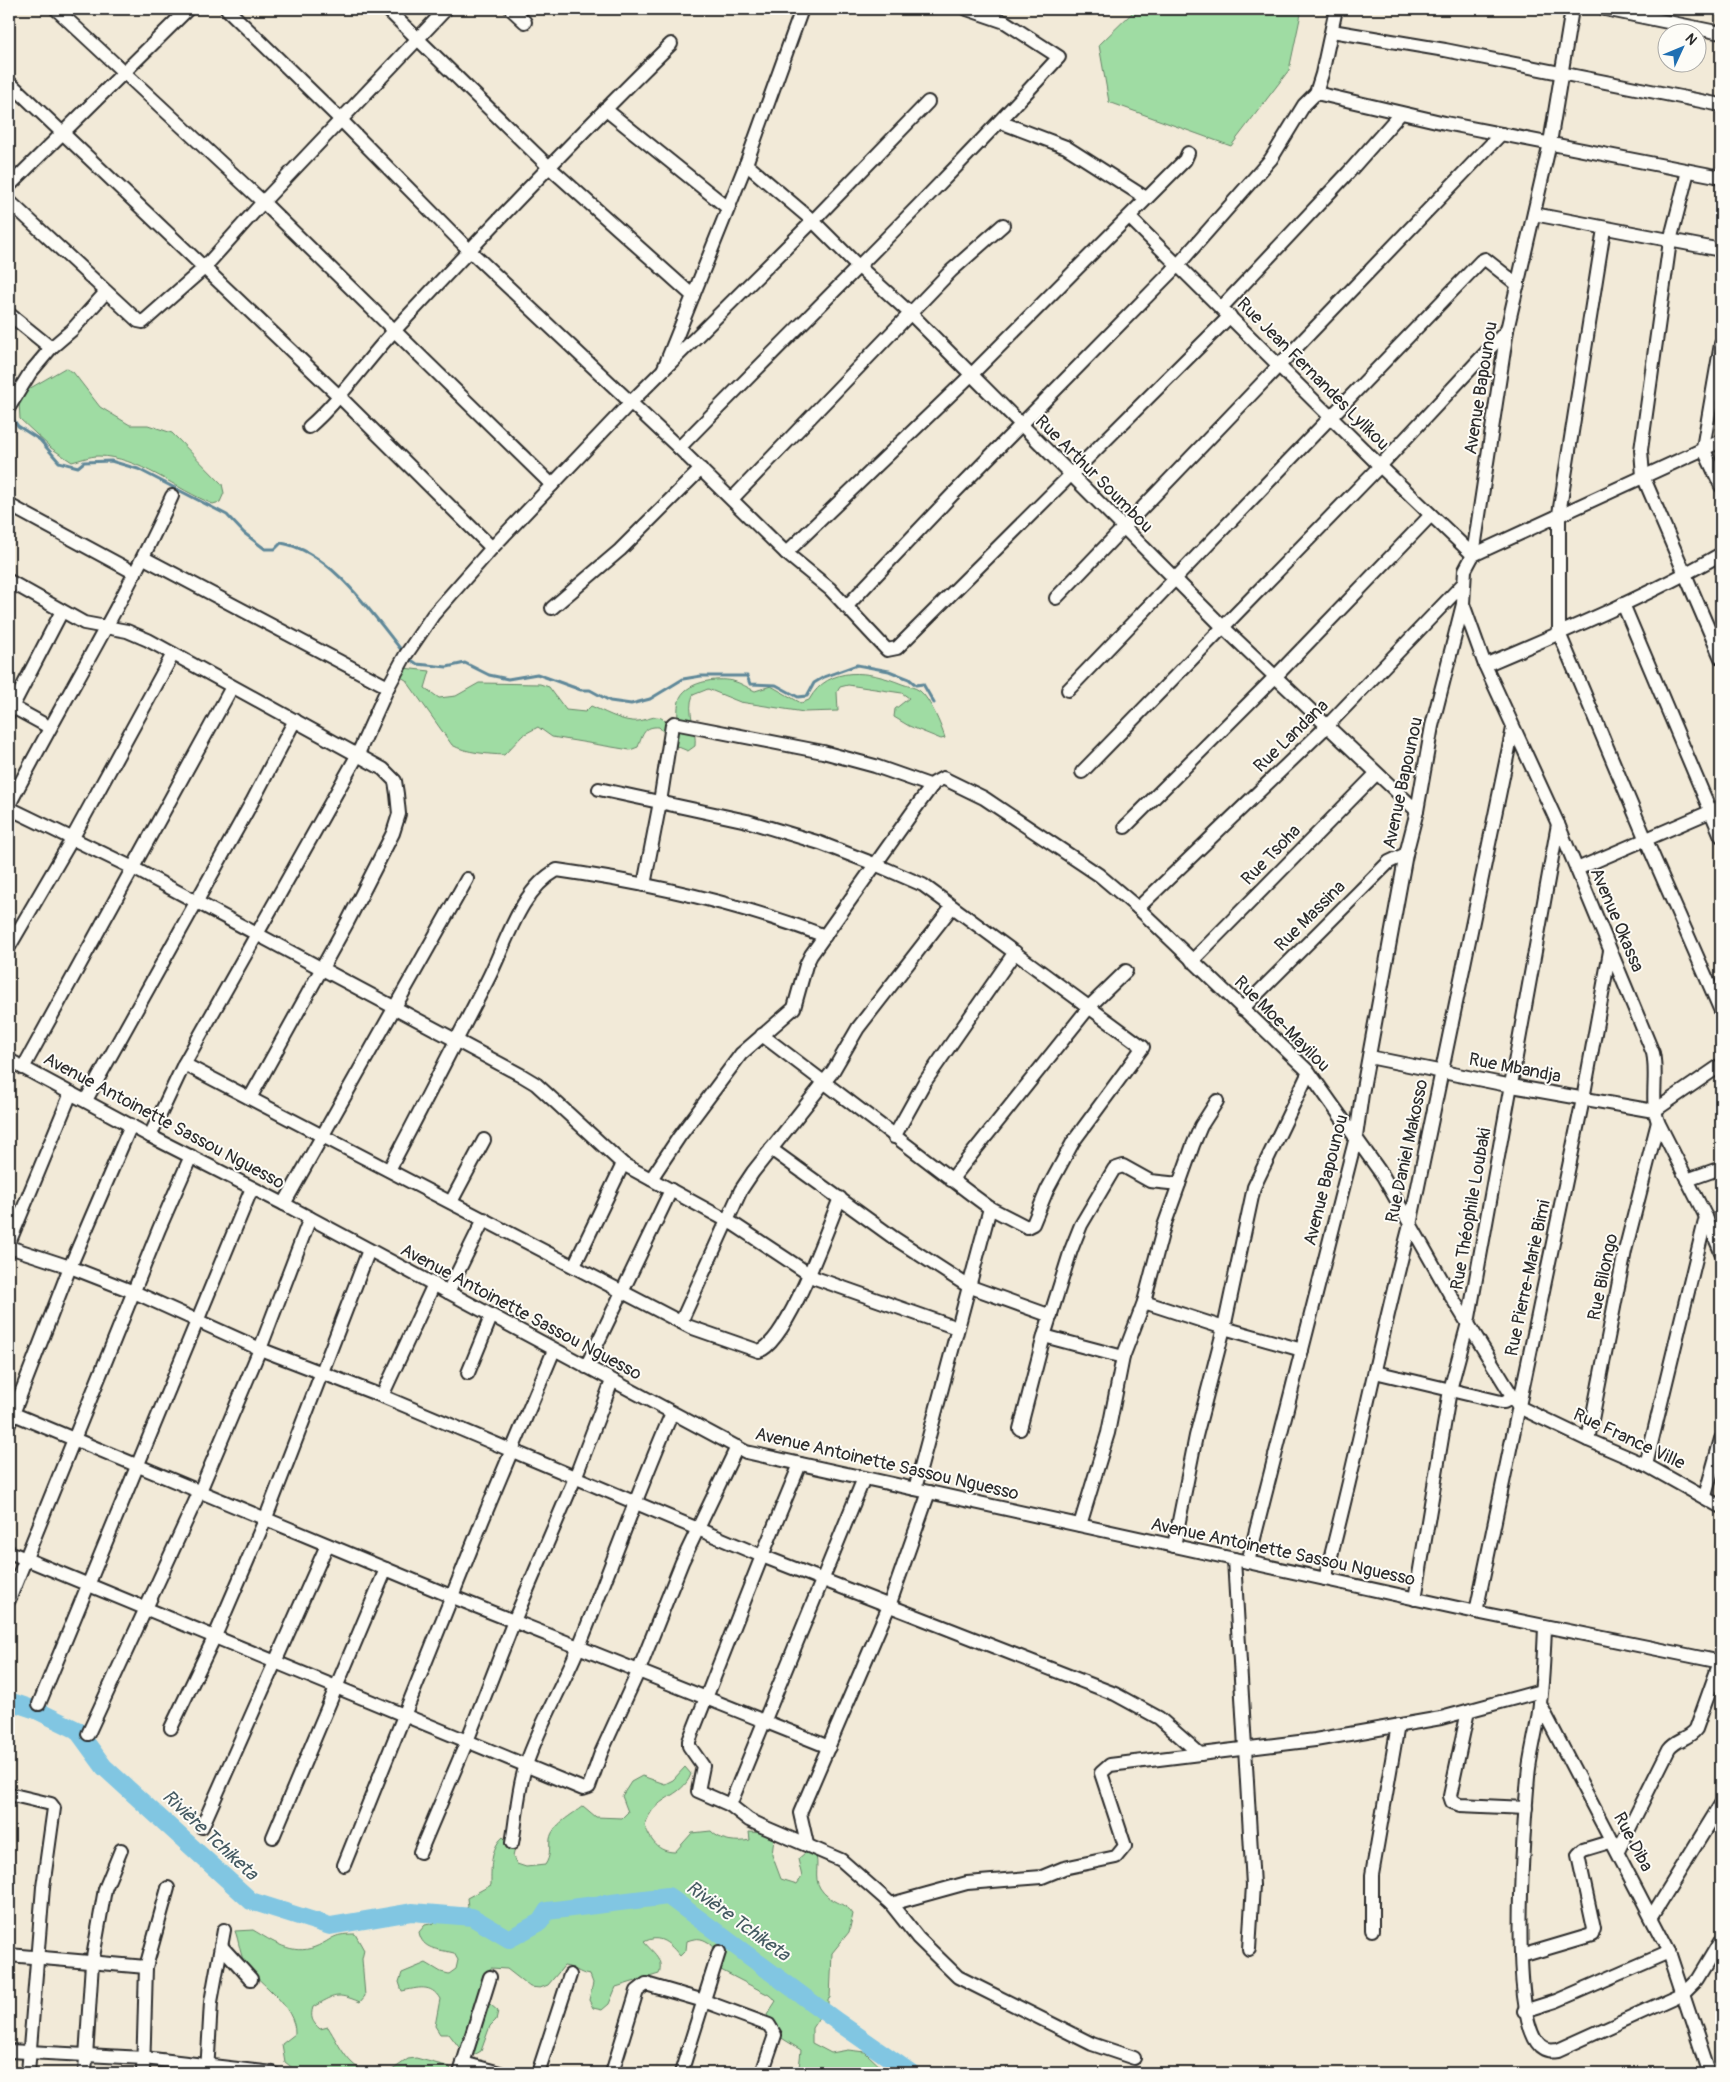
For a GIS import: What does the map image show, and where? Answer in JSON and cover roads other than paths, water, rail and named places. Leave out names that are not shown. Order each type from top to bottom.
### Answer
[{"type":"street","points":[[56,9],[263,202],[552,485]]},
{"type":"street","points":[[9,186],[188,9]]},
{"type":"street","points":[[227,9],[341,120],[470,251],[701,469],[786,553],[818,578],[887,650],[897,648],[1071,476],[1226,312],[1400,114]]},
{"type":"street","points":[[387,9],[548,166],[693,296]]},
{"type":"street","points":[[9,200],[138,321],[144,322],[203,269],[263,202],[446,9]]},
{"type":"street","points":[[511,9],[526,22]]},
{"type":"street","points":[[663,373],[746,164],[802,9]]},
{"type":"street","points":[[679,448],[1000,122],[1059,57],[1005,22],[967,9]]},
{"type":"street","points":[[846,607],[1020,425],[1178,265],[1271,159],[1304,105],[1316,93],[1336,9]]},
{"type":"street","name":"Avenue Bapounou","points":[[1248,1562],[1356,1137],[1406,854],[1417,811],[1432,726],[1462,604],[1465,570],[1473,554],[1507,330],[1550,143],[1572,9]]},
{"type":"street","points":[[1605,9],[1721,33]]},
{"type":"street","points":[[1332,31],[1561,73],[1721,105]]},
{"type":"street","points":[[309,427],[339,396],[393,331],[548,166],[672,44]]},
{"type":"street","points":[[9,82],[203,269],[339,396],[492,548]]},
{"type":"street","points":[[1316,93],[1400,114],[1721,177]]},
{"type":"street","points":[[150,1136],[184,1064],[357,756],[388,687],[405,656],[434,615],[492,548],[630,403],[663,373],[928,102]]},
{"type":"street","points":[[605,109],[728,208]]},
{"type":"street","points":[[1000,122],[1066,147],[1146,198]]},
{"type":"street","points":[[1056,598],[1501,134]]},
{"type":"street","points":[[786,553],[970,375],[1185,160],[1188,153]]},
{"type":"street","name":"Rue Arthur Soumbou","points":[[746,164],[813,221],[857,266],[912,314],[970,375],[1224,628],[1326,727],[1417,811]]},
{"type":"street","points":[[1688,171],[1670,241],[1641,450],[1642,476],[1721,658]]},
{"type":"street","points":[[1534,214],[1721,250]]},
{"type":"street","name":"Rue Jean Fernandes Lylikou","points":[[1129,216],[1330,417],[1473,554]]},
{"type":"street","points":[[732,499],[912,314],[950,272],[1003,225]]},
{"type":"street","points":[[1604,229],[1559,514],[1560,633],[1646,840],[1721,1011]]},
{"type":"street","points":[[1068,690],[1481,261],[1485,259],[1491,262],[1518,285]]},
{"type":"street","points":[[9,407],[30,373],[51,348],[72,330],[106,292]]},
{"type":"street","points":[[9,314],[51,348]]},
{"type":"street","points":[[1082,772],[1380,466],[1507,330]]},
{"type":"street","points":[[1721,344],[1703,448],[1721,486]]},
{"type":"street","points":[[1473,554],[1721,441]]},
{"type":"street","points":[[552,608],[620,550],[701,469]]},
{"type":"street","points":[[172,496],[144,558],[107,627],[49,727],[9,807],[133,868],[536,1084],[623,1164],[727,1220],[809,1274],[898,1309],[956,1328]]},
{"type":"street","points":[[9,505],[135,573]]},
{"type":"street","points":[[1125,827],[1432,516]]},
{"type":"street","points":[[1485,665],[1560,633],[1685,575],[1721,554]]},
{"type":"street","points":[[144,558],[388,687]]},
{"type":"street","points":[[9,581],[84,622],[127,631],[173,654],[383,769],[395,781],[399,814],[393,833],[322,969],[250,1098]]},
{"type":"street","name":"Rue Landana","points":[[1138,908],[1326,727],[1463,584]]},
{"type":"street","name":"Avenue Okassa","points":[[1462,604],[1485,665],[1558,824],[1653,1053],[1655,1063],[1656,1116],[1721,1251]]},
{"type":"street","points":[[1623,604],[1716,809],[1721,836]]},
{"type":"street","points":[[49,727],[10,708],[62,611]]},
{"type":"street","points":[[9,947],[72,839],[173,654]]},
{"type":"street","points":[[13,1065],[133,868],[232,687]]},
{"type":"street","points":[[86,1100],[252,802],[295,720]]},
{"type":"street","name":"Rue Moe-Mayilou","points":[[660,802],[674,723],[822,752],[938,782],[984,798],[1099,875],[1138,908],[1308,1072],[1383,1176],[1410,1226],[1516,1402]]},
{"type":"street","name":"Rue Daniel Makosso","points":[[1325,1579],[1353,1471],[1410,1226],[1513,728]]},
{"type":"street","name":"Rue Tsoha","points":[[1192,961],[1376,774]]},
{"type":"street","points":[[651,1179],[712,1090],[741,1054],[794,1008],[806,964],[938,782]]},
{"type":"street","points":[[599,789],[747,821],[820,843],[923,885],[1141,1043],[1143,1047],[1140,1054],[1073,1142],[1047,1190],[1032,1226],[1026,1227],[990,1208],[951,1180],[762,1035]]},
{"type":"street","points":[[644,885],[660,802]]},
{"type":"street","points":[[1577,870],[1716,809]]},
{"type":"street","name":"Rue Théophile Loubaki","points":[[1415,1599],[1450,1390],[1468,1323],[1558,824]]},
{"type":"street","name":"Rue Massina","points":[[1242,1008],[1389,862],[1406,854]]},
{"type":"street","points":[[389,1170],[499,959],[519,913],[547,875],[557,870],[644,885],[770,915],[825,936]]},
{"type":"street","points":[[284,1204],[467,879]]},
{"type":"street","points":[[681,1322],[741,1190],[823,1083],[858,1028],[952,907]]},
{"type":"street","name":"Rue Pierre-Marie Bimi","points":[[1476,1612],[1516,1402],[1583,1099],[1611,950]]},
{"type":"street","points":[[894,1136],[924,1083],[1015,952]]},
{"type":"street","points":[[951,1180],[1090,1006],[1126,970]]},
{"type":"street","name":"Rue Mbandja","points":[[1369,1057],[1583,1099],[1656,1116]]},
{"type":"street","points":[[184,1064],[681,1322],[732,1343],[759,1351],[764,1349],[797,1302],[840,1198]]},
{"type":"street","name":"Avenue Antoinette Sassou Nguesso","points":[[13,1065],[86,1100],[150,1136],[284,1204],[742,1450],[1415,1599],[1720,1662]]},
{"type":"street","points":[[1656,1116],[1721,1065]]},
{"type":"street","points":[[1174,1546],[1196,1436],[1224,1328],[1254,1188],[1308,1072]]},
{"type":"street","points":[[9,1243],[71,1094]]},
{"type":"street","points":[[1080,1525],[1108,1433],[1123,1357],[1144,1302],[1164,1226],[1201,1126],[1217,1101]]},
{"type":"street","name":"Rue Bilongo","points":[[1588,1440],[1625,1251],[1656,1116]]},
{"type":"street","points":[[131,1125],[70,1267],[10,1417],[75,1438],[265,1520],[452,1597],[829,1747]]},
{"type":"street","points":[[451,1202],[484,1140]]},
{"type":"street","points":[[771,1149],[894,1238],[968,1286],[1051,1316]]},
{"type":"street","points":[[9,1600],[191,1156]]},
{"type":"street","points":[[574,1266],[623,1164]]},
{"type":"street","points":[[1020,1429],[1044,1336],[1081,1225],[1114,1169],[1123,1166],[1150,1181],[1179,1184]]},
{"type":"street","points":[[1687,1180],[1721,1168]]},
{"type":"street","points":[[39,1704],[87,1583],[139,1465],[252,1188]]},
{"type":"street","points":[[586,1367],[671,1190]]},
{"type":"street","points":[[915,1489],[956,1328],[990,1208]]},
{"type":"street","points":[[1646,1465],[1706,1217]]},
{"type":"street","points":[[88,1734],[200,1491],[260,1349],[310,1218]]},
{"type":"street","points":[[448,1292],[484,1219]]},
{"type":"street","points":[[9,1247],[70,1267],[134,1292],[196,1322],[260,1349],[382,1396],[762,1556],[1137,1704],[1159,1718],[1200,1754]]},
{"type":"street","points":[[171,1728],[215,1636],[265,1520],[369,1250]]},
{"type":"street","points":[[382,1396],[434,1284]]},
{"type":"street","points":[[1144,1302],[1224,1328],[1302,1350]]},
{"type":"street","points":[[468,1373],[492,1317]]},
{"type":"street","points":[[1044,1336],[1123,1357]]},
{"type":"street","points":[[344,1865],[406,1715],[510,1451],[554,1350]]},
{"type":"street","points":[[1375,1372],[1504,1402],[1516,1402]]},
{"type":"street","points":[[420,1852],[467,1741],[514,1621],[575,1478],[612,1380]]},
{"type":"street","name":"Rue France Ville","points":[[1516,1402],[1588,1440],[1646,1465],[1705,1496],[1721,1507]]},
{"type":"street","points":[[512,1843],[516,1823],[517,1800],[526,1765],[579,1646],[634,1502],[672,1413]]},
{"type":"street","points":[[1705,1496],[1721,1439]]},
{"type":"street","points":[[9,1552],[338,1686],[583,1789],[589,1786],[601,1753],[639,1670],[682,1562],[742,1450]]},
{"type":"street","points":[[800,1464],[689,1741],[689,1746],[703,1766],[698,1791],[730,1805],[750,1820],[841,1860],[891,1904],[918,1938],[958,1977],[1092,2044],[1134,2058]]},
{"type":"street","points":[[730,1805],[824,1580],[864,1478]]},
{"type":"street","points":[[807,1844],[800,1813],[890,1606],[929,1492]]},
{"type":"street","points":[[202,1828],[327,1545]]},
{"type":"street","points":[[1234,1559],[1252,1885],[1249,1949]]},
{"type":"street","points":[[273,1836],[386,1569]]},
{"type":"street","points":[[1545,1627],[1541,1697],[1528,1777],[1519,1928],[1524,2011],[1539,2046],[1550,2051],[1558,2050],[1684,1993],[1697,1980],[1721,1940]]},
{"type":"street","points":[[1521,1956],[1592,1935],[1594,1929],[1578,1855],[1583,1850],[1616,1846],[1669,1749],[1673,1744],[1693,1734],[1696,1729],[1720,1662]]},
{"type":"street","points":[[891,1904],[967,1883],[1042,1877],[1064,1868],[1116,1857],[1125,1846],[1101,1773],[1110,1765],[1315,1740],[1541,1697]]},
{"type":"street","name":"Rue Diba","points":[[1541,1697],[1669,1952],[1709,2073]]},
{"type":"street","points":[[1468,1711],[1450,1796],[1452,1802],[1460,1805],[1526,1808]]},
{"type":"street","points":[[1372,1930],[1372,1875],[1398,1725]]},
{"type":"street","points":[[9,1794],[51,1804],[54,1808],[42,1887],[28,2073]]},
{"type":"street","points":[[1652,1916],[1721,1804]]},
{"type":"street","points":[[85,2073],[92,1963],[105,1889],[121,1850]]},
{"type":"street","points":[[143,2073],[146,1967],[168,1888]]},
{"type":"street","points":[[208,2069],[212,2002],[224,1930]]},
{"type":"street","points":[[220,1946],[251,1979]]},
{"type":"street","points":[[681,2073],[719,1952]]},
{"type":"street","points":[[1524,2011],[1556,2002],[1669,1952]]},
{"type":"street","points":[[9,1955],[37,1959],[146,1967]]},
{"type":"street","points":[[538,2073],[570,1975]]},
{"type":"street","points":[[490,1977],[461,2068],[500,2073]]},
{"type":"street","points":[[612,2073],[637,1991],[642,1986],[651,1985],[704,2001],[769,2025],[775,2035],[762,2073]]},
{"type":"street","points":[[9,2051],[144,2058],[208,2069],[273,2073]]},
{"type":"waterway","points":[[11,409],[13,419],[18,426],[40,440],[59,462],[78,467],[84,462],[111,461],[138,469],[227,515],[244,533],[265,549],[275,549],[281,543],[299,548],[317,558],[350,587],[403,652]]},
{"type":"waterway","points":[[407,657],[417,664],[447,667],[465,663],[489,675],[508,679],[537,674],[581,690],[590,690],[610,701],[631,704],[650,699],[683,679],[701,676],[747,676],[750,684],[776,685],[798,697],[807,696],[814,683],[824,677],[857,665],[889,671],[909,679],[916,685],[923,684],[934,703]]},
{"type":"waterway","name":"Rivière Tchiketa","points":[[9,1701],[36,1710],[77,1730],[104,1767],[251,1901],[330,1926],[412,1912],[472,1917],[509,1939],[540,1922],[547,1911],[668,1896],[838,2022],[911,2073]]}]
